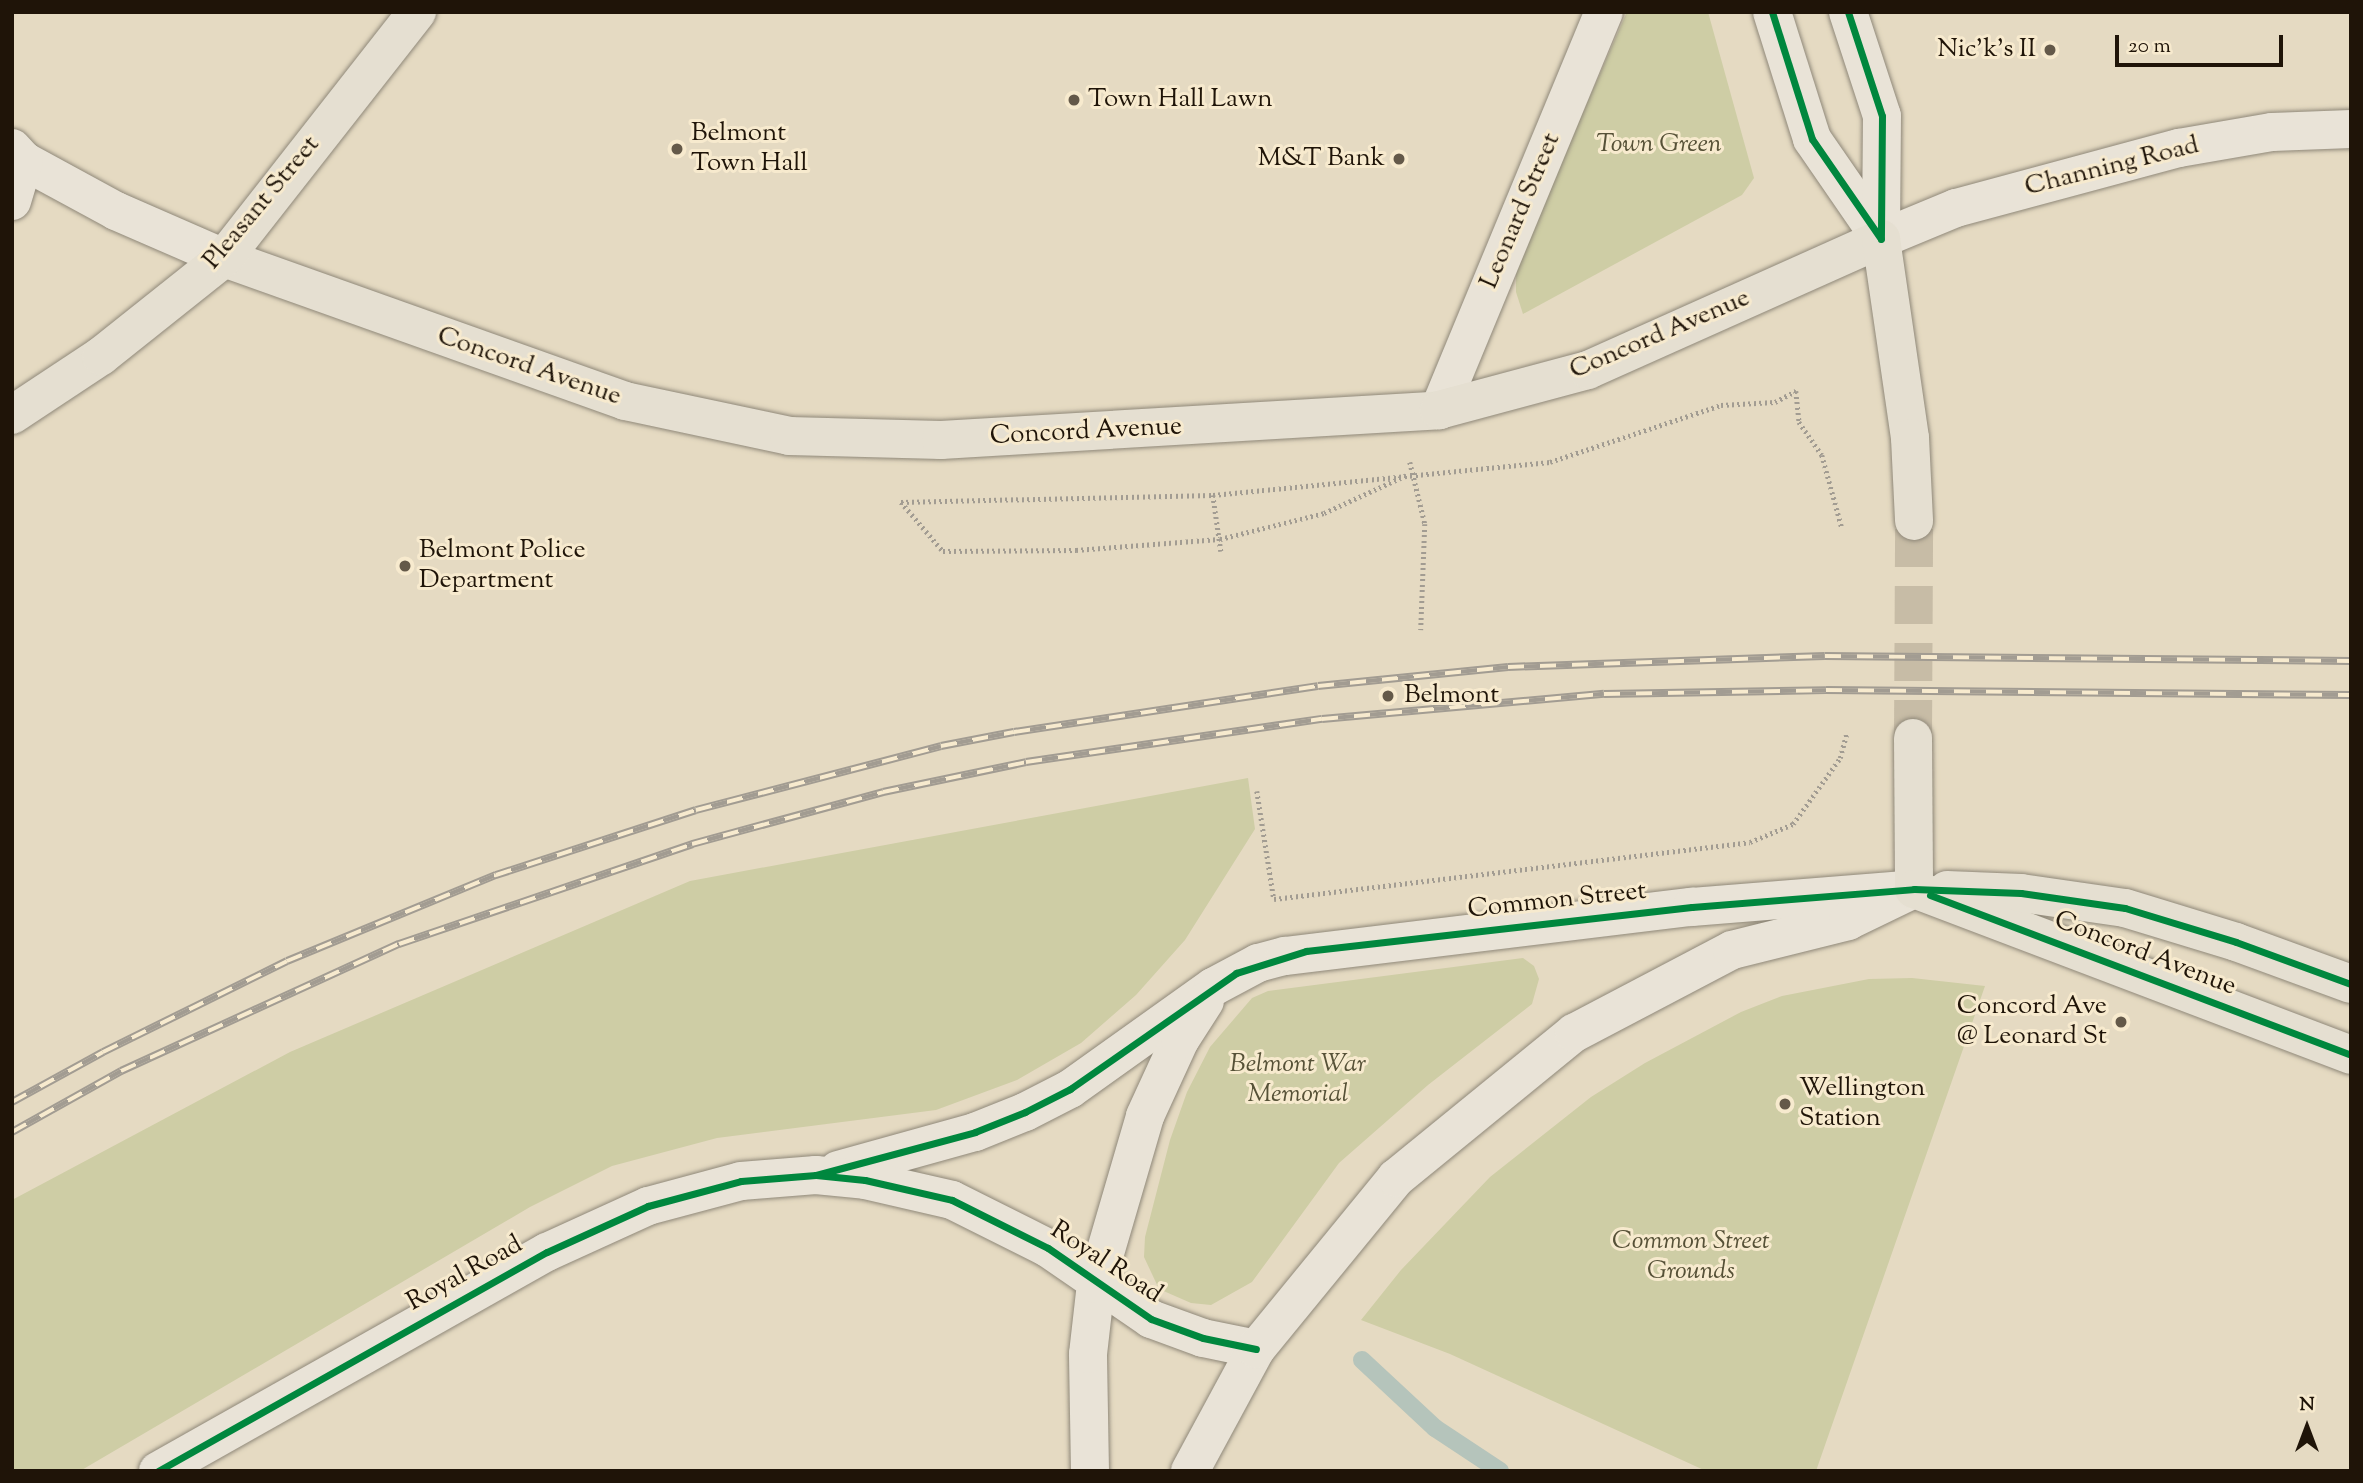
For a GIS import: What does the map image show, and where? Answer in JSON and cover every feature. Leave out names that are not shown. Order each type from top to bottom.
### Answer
[{"type":"main road","name":"Pleasant Street","points":[[12,415],[101,356],[224,258],[417,12]]},
{"type":"main road","name":"Concord Avenue","points":[[224,258],[625,401],[789,436],[941,440],[1438,410],[1588,370],[1881,239]]},
{"type":"main road","points":[[1881,239],[1910,438],[1914,521]]},
{"type":"main road","points":[[1913,738],[1914,889]]},
{"type":"main road","name":"Concord Avenue","points":[[1914,889],[2021,893],[2125,908],[2236,942],[2351,984]]},
{"type":"main road","name":"Concord Avenue","points":[[1914,889],[2351,1055]]},
{"type":"street","name":"Leonard Street","points":[[1438,410],[1604,12]]},
{"type":"street","points":[[1772,12],[1812,139],[1881,239]]},
{"type":"street","points":[[1848,12],[1882,116],[1881,239]]},
{"type":"street","name":"Channing Road","points":[[1881,239],[1956,208],[2179,148],[2272,132],[2351,129]]},
{"type":"street","name":"Concord Avenue","points":[[12,201],[16,158],[116,211],[224,258]]},
{"type":"street","points":[[1190,1471],[1256,1349],[1396,1178],[1574,1033],[1732,950],[1847,921],[1914,889]]},
{"type":"street","name":"Common Street","points":[[1213,987],[1258,963],[1306,951],[1692,907],[1914,889]]},
{"type":"street","points":[[1090,1471],[1087,1354],[1097,1284],[1145,1116],[1180,1040],[1213,987]]},
{"type":"street","name":"Royal Road","points":[[816,1175],[975,1132],[1026,1112],[1070,1089],[1213,987]]},
{"type":"street","name":"Royal Road","points":[[158,1471],[547,1252],[648,1206],[741,1181],[816,1175],[865,1180],[952,1200],[1048,1248],[1097,1284],[1177,1330],[1256,1349]]},
{"type":"path","points":[[1411,473],[1324,513],[1220,539],[1076,550],[943,551],[901,502],[1213,495],[1411,473],[1550,462],[1721,405],[1775,402],[1797,391],[1798,422],[1822,455],[1842,528]]},
{"type":"path","points":[[1213,495],[1221,551]]},
{"type":"path","points":[[1419,502],[1425,524],[1421,630]]},
{"type":"path","points":[[1257,791],[1274,899],[1750,842],[1793,824],[1840,758],[1847,732]]},
{"type":"green space","name":"Town Green","points":[[1627,12],[1708,12],[1754,178],[1742,195],[1523,314],[1516,292],[1516,265]]},
{"type":"green space","points":[[1248,778],[1255,829],[1185,940],[1136,995],[1081,1043],[1017,1080],[936,1110],[717,1138],[612,1166],[530,1207],[80,1471],[12,1471],[12,1200],[290,1052],[690,881]]},
{"type":"green space","name":"Belmont War Memorial","points":[[1523,958],[1534,966],[1539,979],[1532,1004],[1428,1085],[1339,1163],[1252,1282],[1211,1305],[1191,1303],[1159,1289],[1144,1257],[1145,1237],[1170,1140],[1187,1092],[1210,1047],[1252,998],[1268,991]]},
{"type":"green space","name":"Common Street Grounds","points":[[1912,978],[1985,986],[1816,1471],[1706,1471],[1450,1354],[1361,1320],[1401,1270],[1490,1177],[1591,1097],[1645,1063],[1741,1012],[1782,996],[1869,979]]},
{"type":"waterway","points":[[1362,1360],[1435,1428],[1500,1471]]},
{"type":"tunnel","points":[[1913,738],[1914,521]]},
{"type":"railway","points":[[12,1102],[103,1052],[287,961],[496,875],[696,810],[941,746],[1014,732],[1318,686],[1508,667],[1825,656],[2351,661]]},
{"type":"railway","points":[[12,1132],[121,1071],[399,944],[692,844],[883,792],[1026,762],[1322,719],[1604,694],[1826,690],[2351,695]]},
{"type":"cycle path","points":[[1772,12],[1812,139],[1881,239]]},
{"type":"cycle path","points":[[1848,12],[1882,116],[1881,239]]},
{"type":"cycle path","points":[[816,1175],[975,1132],[1025,1112],[1070,1089],[1236,973],[1306,951],[1692,907],[1914,889],[2021,893],[2125,908],[2236,942],[2351,984]]},
{"type":"cycle path","points":[[1930,895],[2351,1055]]},
{"type":"cycle path","points":[[158,1471],[547,1252],[648,1206],[741,1181],[816,1175],[865,1180],[952,1200],[1048,1248],[1151,1319],[1203,1338],[1256,1349]]},
{"type":"place","name":"Nic'k's II","points":[[2050,50]]},
{"type":"place","name":"Town Hall Lawn","points":[[1074,100]]},
{"type":"place","name":"Belmont Town Hall","points":[[677,149]]},
{"type":"place","name":"M&T Bank","points":[[1399,159]]},
{"type":"place","name":"Belmont Police Department","points":[[405,566]]},
{"type":"place","name":"Belmont","points":[[1388,696]]},
{"type":"place","name":"Concord Ave @ Leonard St","points":[[2121,1022]]},
{"type":"place","name":"Wellington Station","points":[[1785,1104]]}]
